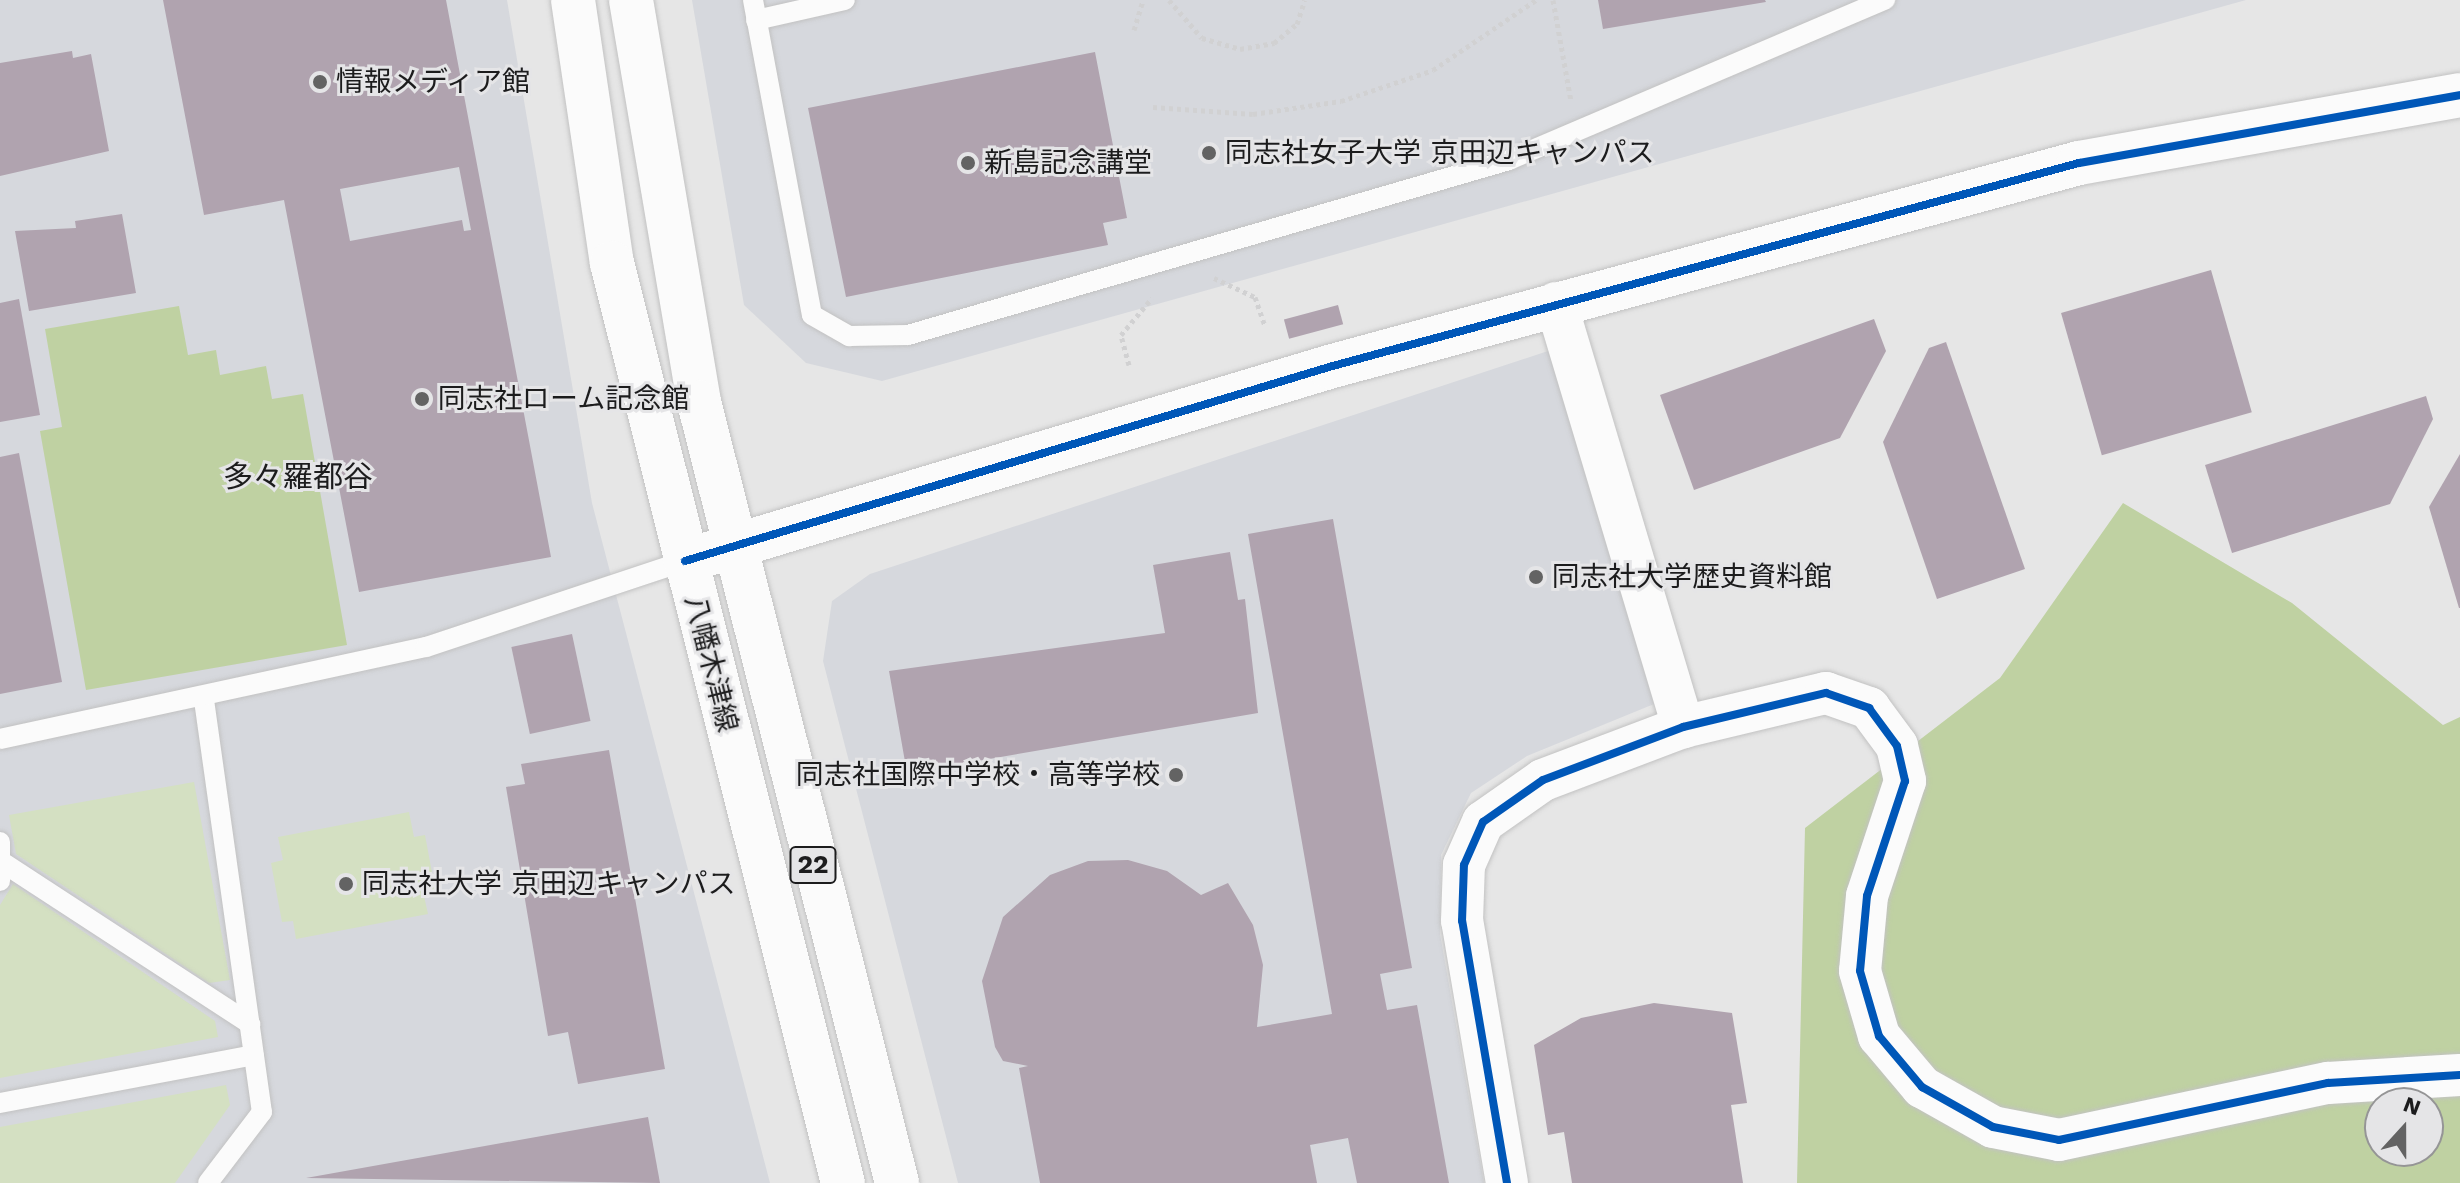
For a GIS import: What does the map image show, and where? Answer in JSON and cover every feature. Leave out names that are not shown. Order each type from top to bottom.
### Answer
[{"type":"main road","name":"八幡木津線","points":[[573,0],[612,263],[843,1183]]},
{"type":"main road","name":"八幡木津線","points":[[631,0],[699,402],[732,545],[897,1183]]},
{"type":"main road","points":[[685,561],[1556,303],[2079,163],[2460,95]]},
{"type":"street","points":[[1556,303],[1683,727]]},
{"type":"street","points":[[1507,1183],[1462,921],[1464,865],[1483,822],[1543,780],[1683,727],[1826,693],[1869,708],[1897,746],[1905,781],[1867,896],[1860,971],[1879,1036],[1922,1087],[1993,1127],[2059,1140],[2328,1083],[2460,1075]]},
{"type":"lane","points":[[845,0],[754,10],[812,315],[849,336],[908,335],[1180,259],[1509,160],[1885,0]]},
{"type":"lane","points":[[0,739],[204,700],[426,647],[685,561]]},
{"type":"lane","points":[[204,700],[262,1112],[208,1183]]},
{"type":"lane","points":[[0,842],[2,873],[250,1024]]},
{"type":"lane","points":[[0,1103],[254,1055]]},
{"type":"path","points":[[1134,30],[1143,0]]},
{"type":"path","points":[[1169,0],[1202,38],[1240,49],[1274,43],[1297,24],[1305,0]]},
{"type":"path","points":[[1153,107],[1253,114],[1341,101],[1433,70],[1536,0]]},
{"type":"path","points":[[1553,0],[1576,130]]},
{"type":"path","points":[[1197,271],[1255,297],[1265,326]]},
{"type":"path","points":[[1129,365],[1121,335],[1159,289]]},
{"type":"shaded area","name":"同志社大学 京田辺キャンパス","points":[[0,0],[507,0],[592,503],[770,1183],[0,1183]]},
{"type":"shaded area","name":"同志社女子大学 京田辺キャンパス","points":[[692,0],[2246,0],[882,381],[806,363],[744,305]]},
{"type":"shaded area","name":"同志社国際中学校・高等学校","points":[[1551,350],[1654,704],[1527,756],[1471,793],[1441,855],[1440,934],[1484,1183],[958,1183],[823,661],[832,601],[870,574]]},
{"type":"green space","points":[[179,306],[188,355],[216,350],[220,375],[266,366],[272,399],[303,394],[347,645],[86,690],[40,431],[62,427],[45,329]]},
{"type":"green space","points":[[2123,503],[2292,603],[2443,725],[2460,717],[2460,1183],[1797,1183],[1805,828],[2000,678]]},
{"type":"green space","points":[[194,782],[230,980],[209,983],[16,854],[9,815]]},
{"type":"green space","points":[[409,812],[414,837],[425,835],[436,894],[424,896],[428,914],[296,939],[293,921],[282,922],[271,863],[283,860],[278,837]]},
{"type":"green space","points":[[13,884],[215,1021],[218,1037],[0,1078],[0,905]]},
{"type":"green space","points":[[226,1085],[230,1105],[175,1183],[0,1183],[0,1127]]},
{"type":"building","points":[[163,0],[446,0],[551,557],[359,592],[284,200],[204,215]],"holes":[[[459,167],[471,230],[464,231],[462,220],[350,241],[340,189]]]},
{"type":"building","points":[[1598,0],[1765,0],[1766,2],[1603,29]]},
{"type":"building","points":[[72,51],[73,58],[91,54],[109,151],[0,176],[0,63]]},
{"type":"building","name":"新島記念講堂","points":[[1095,52],[1127,218],[1103,223],[1108,245],[846,297],[808,108]]},
{"type":"building","points":[[122,214],[136,293],[29,311],[15,231],[76,228],[75,221]]},
{"type":"building","points":[[2211,270],[2252,412],[2102,455],[2061,313]]},
{"type":"building","points":[[19,299],[40,415],[0,422],[0,303]]},
{"type":"building","points":[[1338,305],[1343,324],[1289,339],[1284,319]]},
{"type":"building","points":[[1874,319],[1886,351],[1840,438],[1694,490],[1660,395]]},
{"type":"building","points":[[1946,342],[2025,569],[1937,599],[1883,442],[1929,348]]},
{"type":"building","points":[[2426,396],[2433,419],[2390,504],[2232,553],[2205,465]]},
{"type":"building","points":[[19,453],[62,682],[0,694],[0,457]]},
{"type":"building","points":[[2460,454],[2460,608],[2459,608],[2429,507]]},
{"type":"building","points":[[1333,519],[1412,968],[1380,974],[1387,1010],[1417,1005],[1449,1183],[1357,1183],[1348,1138],[1310,1145],[1317,1183],[1040,1183],[1019,1068],[1028,1066],[1003,1061],[995,1047],[982,981],[1003,917],[1050,875],[1088,861],[1128,860],[1167,871],[1201,895],[1228,883],[1253,925],[1263,965],[1257,1027],[1332,1014],[1248,534]]},
{"type":"building","points":[[1230,552],[1238,600],[1245,599],[1258,713],[907,773],[889,671],[1165,633],[1153,565]]},
{"type":"building","points":[[572,634],[591,721],[530,734],[511,647]]},
{"type":"building","points":[[609,750],[665,1069],[578,1084],[568,1032],[548,1036],[506,787],[525,784],[521,764]]},
{"type":"building","points":[[1654,1003],[1732,1013],[1747,1103],[1731,1105],[1743,1183],[1572,1183],[1564,1132],[1548,1135],[1534,1045],[1581,1018]]},
{"type":"building","points":[[648,1117],[660,1183],[306,1178]]},
{"type":"cycle path","points":[[685,561],[1329,367],[2079,163],[2460,95]]},
{"type":"cycle path","points":[[1507,1183],[1462,921],[1464,865],[1483,822],[1543,780],[1683,727],[1826,693],[1869,708],[1897,746],[1905,781],[1867,896],[1860,971],[1879,1036],[1922,1087],[1993,1127],[2059,1140],[2328,1083],[2460,1075]]},
{"type":"place","name":"情報メディア館","points":[[320,82]]},
{"type":"place","name":"同志社女子大学 京田辺キャンパス","points":[[1209,153]]},
{"type":"place","name":"新島記念講堂","points":[[968,163]]},
{"type":"place","name":"同志社ローム記念館","points":[[422,399]]},
{"type":"place","name":"同志社大学歴史資料館","points":[[1536,577]]},
{"type":"place","name":"同志社国際中学校・高等学校","points":[[1176,775]]},
{"type":"place","name":"同志社大学 京田辺キャンパス","points":[[346,884]]},
{"type":"district","name":"多々羅都谷","points":[[298,477]]}]
